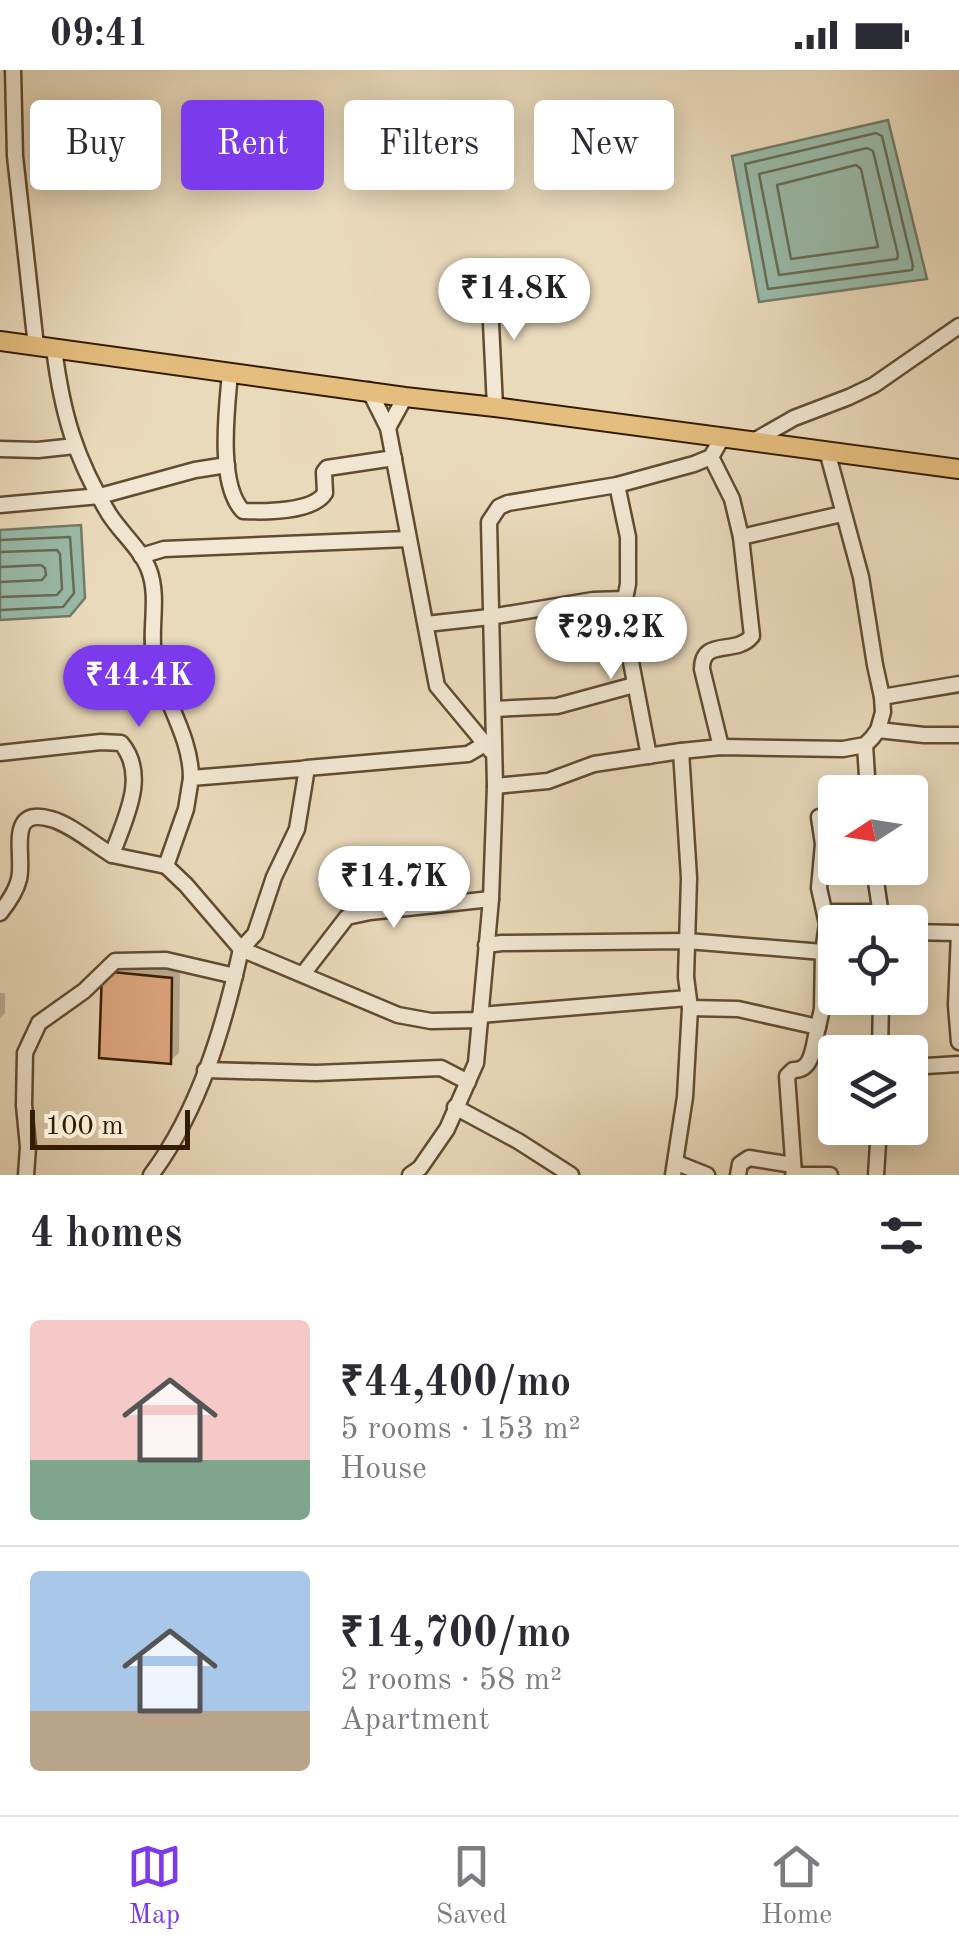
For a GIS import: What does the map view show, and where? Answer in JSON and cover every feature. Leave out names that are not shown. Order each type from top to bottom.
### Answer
[{"type":"main road","points":[[0,340],[959,470]]},
{"type":"street","points":[[13,70],[15,156],[45,347],[75,446],[117,526],[141,556],[152,578],[154,659],[188,745],[191,778],[186,809],[166,866]]},
{"type":"street","points":[[488,282],[495,407]]},
{"type":"street","points":[[752,442],[794,418],[874,385],[959,326]]},
{"type":"street","points":[[230,374],[225,437],[236,502],[243,510],[317,503],[325,493],[327,468],[394,458]]},
{"type":"street","points":[[370,390],[388,428],[437,686],[490,748]]},
{"type":"street","points":[[388,428],[405,397]]},
{"type":"street","points":[[410,1175],[420,1168],[447,1129],[476,1064],[490,899],[494,786],[490,748],[494,709],[489,522],[499,507],[508,503],[616,485],[694,464],[711,457],[722,438]]},
{"type":"street","points":[[0,449],[75,446]]},
{"type":"street","points":[[494,786],[548,781],[594,764],[681,751],[721,747],[843,749],[865,745],[878,730],[882,697],[861,577],[827,451]]},
{"type":"street","points":[[711,457],[732,498],[741,537],[752,636],[737,646],[714,649],[702,659],[721,747]]},
{"type":"street","points":[[0,505],[100,496],[194,470],[228,466]]},
{"type":"street","points":[[616,485],[628,545],[625,599],[634,685],[649,756]]},
{"type":"street","points":[[741,537],[842,514]]},
{"type":"street","points":[[141,556],[164,549],[408,539]]},
{"type":"street","points":[[426,624],[625,599]]},
{"type":"street","points":[[882,697],[959,684]]},
{"type":"street","points":[[494,709],[566,704],[634,685]]},
{"type":"street","points":[[878,730],[959,735]]},
{"type":"street","points":[[0,753],[121,743],[133,767],[134,790],[112,855]]},
{"type":"street","points":[[865,745],[867,775]]},
{"type":"street","points":[[191,778],[468,754],[490,748]]},
{"type":"street","points":[[681,751],[689,878],[689,1003],[685,1097],[675,1169],[707,1175]]},
{"type":"street","points":[[151,1175],[165,1156],[206,1070],[241,949],[256,934],[274,877],[297,830],[307,768]]},
{"type":"street","points":[[0,913],[18,884],[21,826],[32,818],[49,818],[112,855],[166,866],[241,949],[398,1015],[431,1021],[480,1020]]},
{"type":"street","points":[[303,974],[347,917],[490,899]]},
{"type":"street","points":[[928,932],[958,933],[959,1042]]},
{"type":"street","points":[[486,945],[688,941],[818,952]]},
{"type":"street","points":[[26,1175],[25,1053],[39,1023],[84,991],[115,962],[166,960],[235,976]]},
{"type":"street","points":[[480,1020],[480,1016],[689,1003],[738,1009],[818,1027]]},
{"type":"street","points":[[794,1171],[787,1076],[788,1072],[807,1067],[820,1015]]},
{"type":"street","points":[[928,1066],[959,1064]]},
{"type":"street","points":[[206,1070],[316,1073],[441,1068],[468,1082]]},
{"type":"street","points":[[455,1108],[518,1140],[571,1175]]},
{"type":"street","points":[[876,1175],[878,1145]]},
{"type":"street","points":[[738,1175],[740,1164],[748,1158],[794,1171],[830,1175]]},
{"type":"water","points":[[888,120],[927,279],[759,302],[732,156]]},
{"type":"water","points":[[81,525],[85,598],[70,616],[0,620],[0,530]]},
{"type":"building","points":[[102,971],[172,978],[171,1064],[99,1058]]}]
